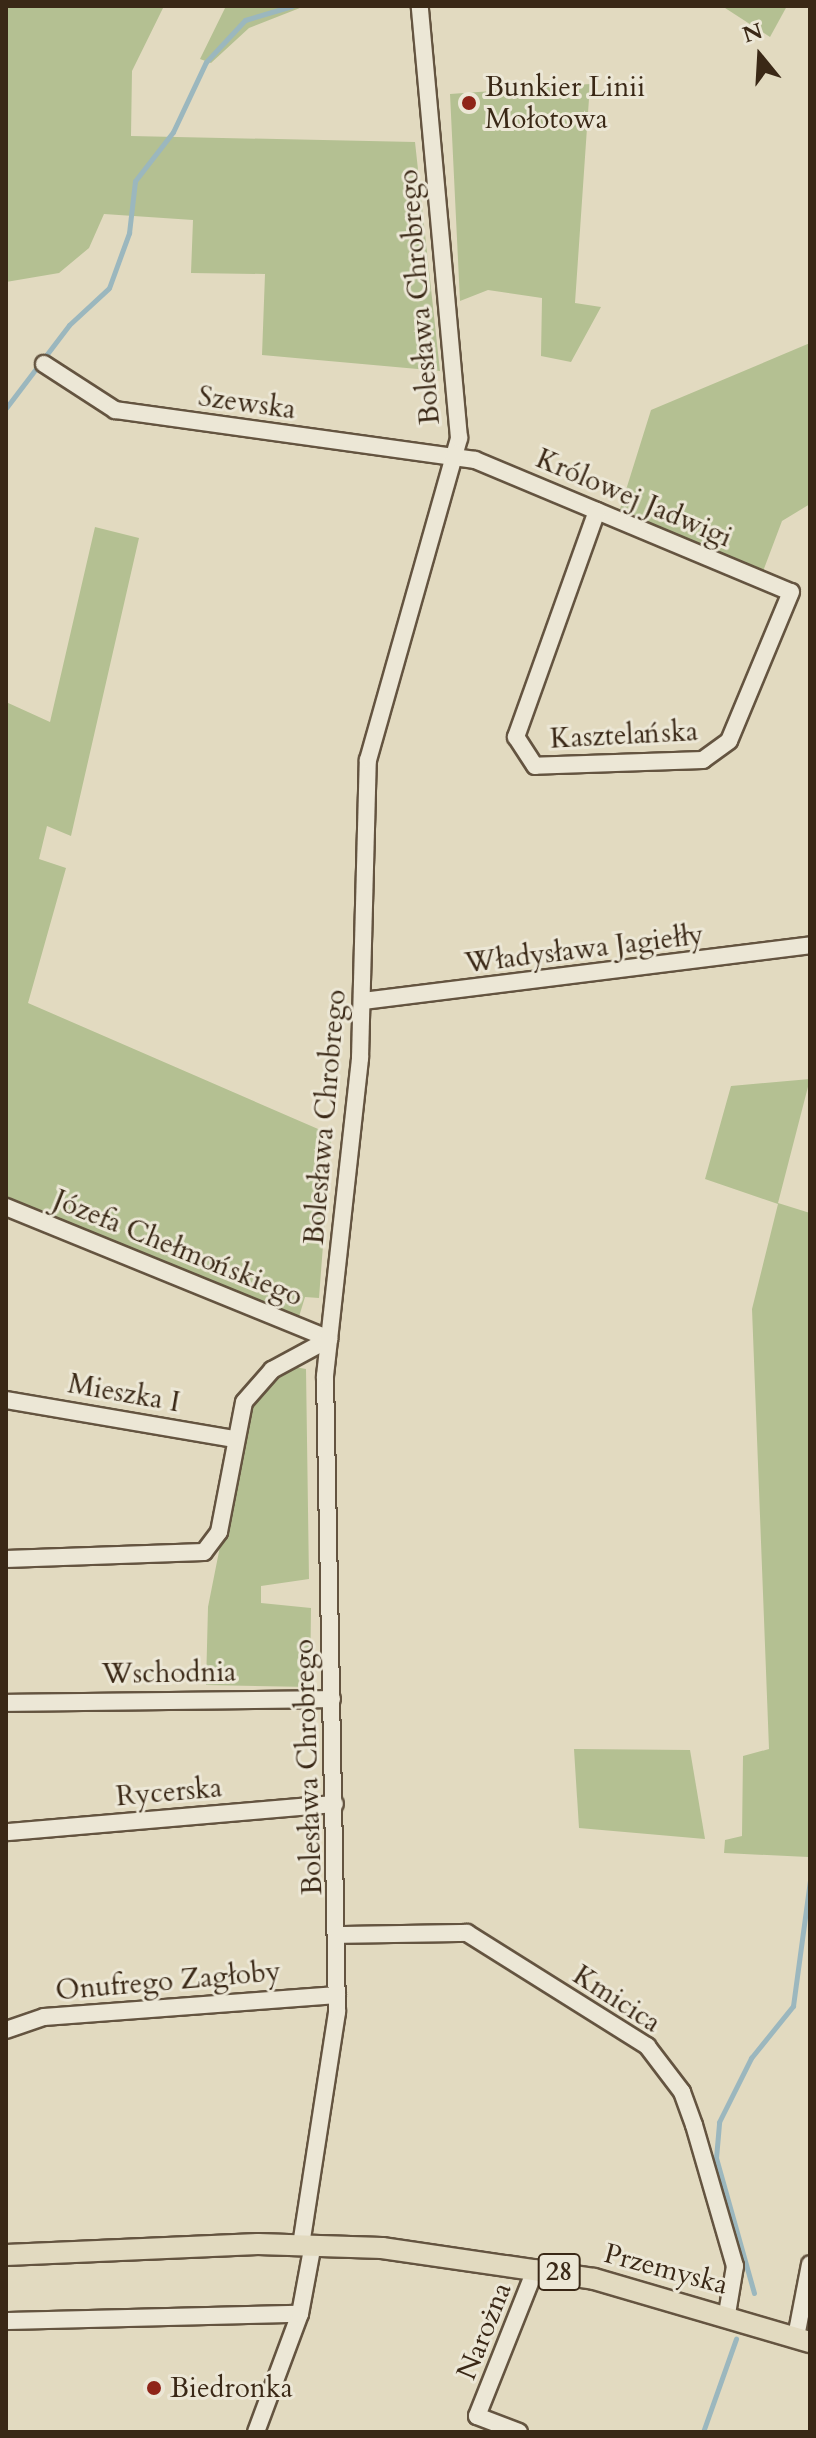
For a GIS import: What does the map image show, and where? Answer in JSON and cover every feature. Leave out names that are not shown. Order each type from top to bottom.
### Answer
[{"type":"main road","name":"Przemyska","points":[[6,2255],[307,2244],[536,2268],[727,2314],[803,2339]]},
{"type":"street","name":"Bolesława Chrobrego","points":[[307,2244],[337,1995],[335,1804],[323,1459],[329,1339],[363,1001],[368,760],[456,457],[457,400],[420,6]]},
{"type":"street","name":"Szewska","points":[[44,364],[115,410],[456,457]]},
{"type":"street","name":"Królowej Jadwigi","points":[[456,457],[597,511],[791,592]]},
{"type":"street","name":"Kasztelańska","points":[[597,511],[516,723],[516,737],[535,766],[716,754],[729,741],[791,592]]},
{"type":"street","name":"Władysława Jagiełły","points":[[363,1001],[810,945]]},
{"type":"street","name":"Józefa Chełmońskiego","points":[[6,1207],[329,1339]]},
{"type":"street","points":[[6,1559],[204,1552],[219,1532],[233,1439],[244,1402],[272,1370],[329,1339]]},
{"type":"street","name":"Mieszka I","points":[[6,1400],[233,1439]]},
{"type":"street","name":"Wschodnia","points":[[6,1703],[332,1699]]},
{"type":"street","name":"Rycerska","points":[[8,1832],[335,1804]]},
{"type":"street","name":"Kmicica","points":[[337,1935],[467,1933],[647,2046],[682,2092],[694,2125],[735,2266],[727,2314]]},
{"type":"street","name":"Onufrego Zagłoby","points":[[6,2030],[44,2017],[337,1995]]},
{"type":"street","points":[[256,2432],[300,2314],[307,2244]]},
{"type":"street","points":[[803,2339],[810,2264]]},
{"type":"street","name":"Narożna","points":[[519,2432],[477,2416],[536,2268]]},
{"type":"street","points":[[6,2321],[300,2314]]},
{"type":"green space","points":[[6,6],[164,6],[132,71],[131,136],[415,142],[440,371],[262,355],[265,274],[191,273],[193,220],[104,214],[89,248],[59,273],[6,282]]},
{"type":"green space","points":[[226,6],[305,6],[249,28],[211,63],[200,59]]},
{"type":"green space","points":[[722,6],[787,6],[770,37]]},
{"type":"green space","points":[[590,84],[575,303],[601,307],[571,362],[541,356],[542,298],[488,290],[460,301],[450,94]]},
{"type":"green space","points":[[810,343],[810,504],[782,521],[762,574],[620,509],[651,410]]},
{"type":"green space","points":[[95,527],[139,538],[71,836],[47,826],[39,859],[66,868],[28,1003],[325,1132],[331,1140],[319,1298],[305,1297],[298,1320],[6,1197],[6,702],[50,722]]},
{"type":"green space","points":[[810,1079],[778,1203],[810,1213],[810,1890],[808,1857],[724,1853],[725,1840],[742,1836],[743,1756],[769,1749],[752,1309],[778,1204],[705,1179],[731,1086]]},
{"type":"green space","points":[[289,1366],[306,1369],[309,1579],[261,1586],[261,1603],[311,1608],[310,1687],[206,1685],[208,1607],[246,1415]]},
{"type":"green space","points":[[574,1749],[690,1750],[705,1839],[579,1828]]},
{"type":"waterway","points":[[6,408],[69,325],[109,288],[129,233],[135,181],[173,132],[206,62],[245,20],[292,6]]},
{"type":"waterway","points":[[754,2293],[716,2158],[719,2122],[751,2058],[793,2006],[810,1881]]},
{"type":"waterway","points":[[703,2432],[736,2339]]},
{"type":"place","name":"Bunkier Linii Mołotowa","points":[[469,103]]},
{"type":"place","name":"Biedronka","points":[[154,2388]]}]
